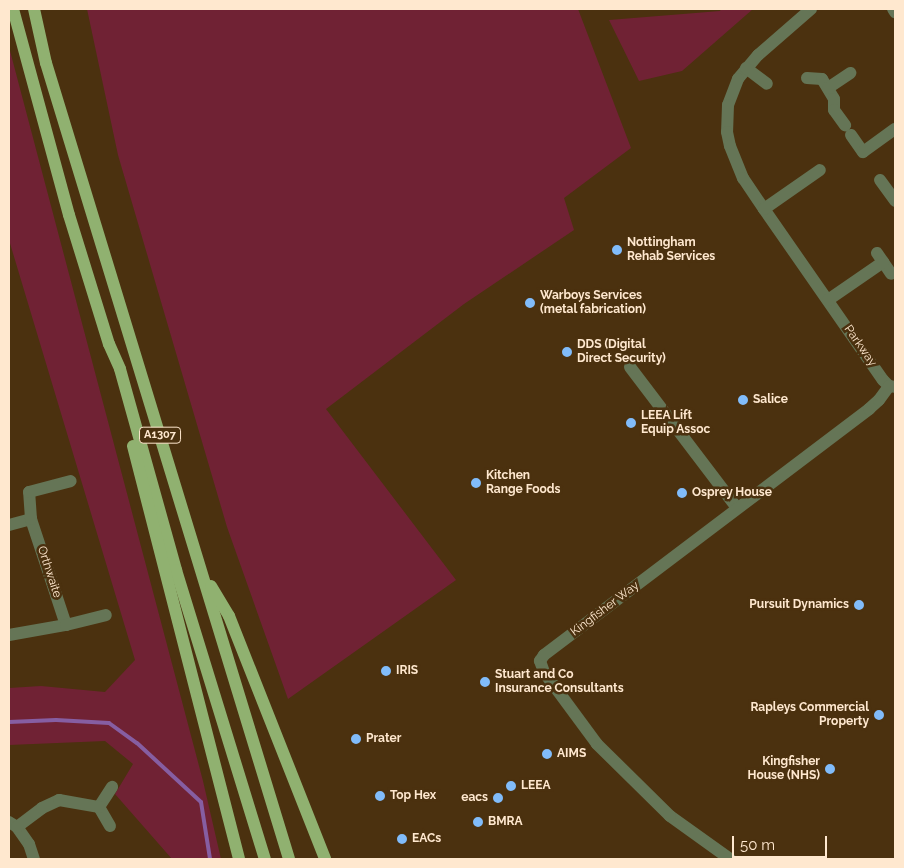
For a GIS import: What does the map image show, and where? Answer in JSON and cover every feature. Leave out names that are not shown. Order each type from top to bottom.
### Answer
[{"type":"main road","name":"A1307","points":[[13,9],[66,206],[109,344],[120,369],[176,570],[265,859]]},
{"type":"main road","name":"A1307","points":[[34,9],[49,72],[289,859]]},
{"type":"main road","name":"A1307","points":[[109,344],[113,372],[239,859]]},
{"type":"main road","name":"A1307","points":[[200,569],[229,616],[325,859]]},
{"type":"street","name":"Parkway","points":[[811,9],[746,68],[738,79],[728,105],[727,132],[730,146],[743,178],[828,300],[892,387]]},
{"type":"street","points":[[746,68],[767,84]]},
{"type":"street","points":[[828,88],[850,73]]},
{"type":"street","points":[[807,78],[822,79],[834,99],[834,110],[863,152],[895,129]]},
{"type":"street","points":[[764,210],[821,171]]},
{"type":"street","points":[[880,180],[895,201]]},
{"type":"street","points":[[828,300],[880,258],[891,274]]},
{"type":"street","points":[[630,367],[737,508]]},
{"type":"street","name":"Kingfisher Way","points":[[730,859],[670,816],[604,751],[544,672],[540,661],[544,655],[869,409],[892,387]]},
{"type":"street","name":"Orthwaite","points":[[66,625],[31,519],[29,492],[71,481]]},
{"type":"street","points":[[9,525],[31,519]]},
{"type":"street","points":[[9,635],[66,625],[106,615]]},
{"type":"street","points":[[100,807],[112,787]]},
{"type":"street","points":[[34,859],[29,844],[13,824],[60,800],[100,807]]},
{"type":"street","points":[[100,807],[110,826]]},
{"type":"shaded area","points":[[87,9],[578,9],[631,148],[564,198],[574,230],[464,304],[326,409],[456,580],[288,699],[227,527],[118,155]]},
{"type":"shaded area","points":[[721,9],[753,9],[682,71],[639,81],[609,20],[720,11]]},
{"type":"shaded area","points":[[9,47],[203,781],[221,859],[172,859],[115,794],[133,764],[105,741],[9,745],[9,688],[41,686],[105,692],[135,660],[9,240]]},
{"type":"waterway","points":[[9,722],[56,720],[109,723],[137,743],[201,802],[210,859]]},
{"type":"place","name":"Nottingham Rehab Services","points":[[617,250]]},
{"type":"place","name":"Warboys Services (metal fabrication)","points":[[530,303]]},
{"type":"place","name":"DDS (Digital Direct Security)","points":[[567,352]]},
{"type":"place","name":"Salice","points":[[743,400]]},
{"type":"place","name":"LEEA Lift Equip Assoc","points":[[631,423]]},
{"type":"place","name":"Kitchen Range Foods","points":[[476,483]]},
{"type":"place","name":"Osprey House","points":[[682,493]]},
{"type":"place","name":"Pursuit Dynamics","points":[[859,605]]},
{"type":"place","name":"IRIS","points":[[386,671]]},
{"type":"place","name":"Stuart and Co Insurance Consultants","points":[[485,682]]},
{"type":"place","name":"Rapleys Commercial Property","points":[[879,715]]},
{"type":"place","name":"Prater","points":[[356,739]]},
{"type":"place","name":"AIMS","points":[[547,754]]},
{"type":"place","name":"Kingfisher House (NHS)","points":[[830,769]]},
{"type":"place","name":"LEEA","points":[[511,786]]},
{"type":"place","name":"Top Hex","points":[[380,796]]},
{"type":"place","name":"eacs","points":[[498,798]]},
{"type":"place","name":"BMRA","points":[[478,822]]},
{"type":"place","name":"EACs","points":[[402,839]]}]
